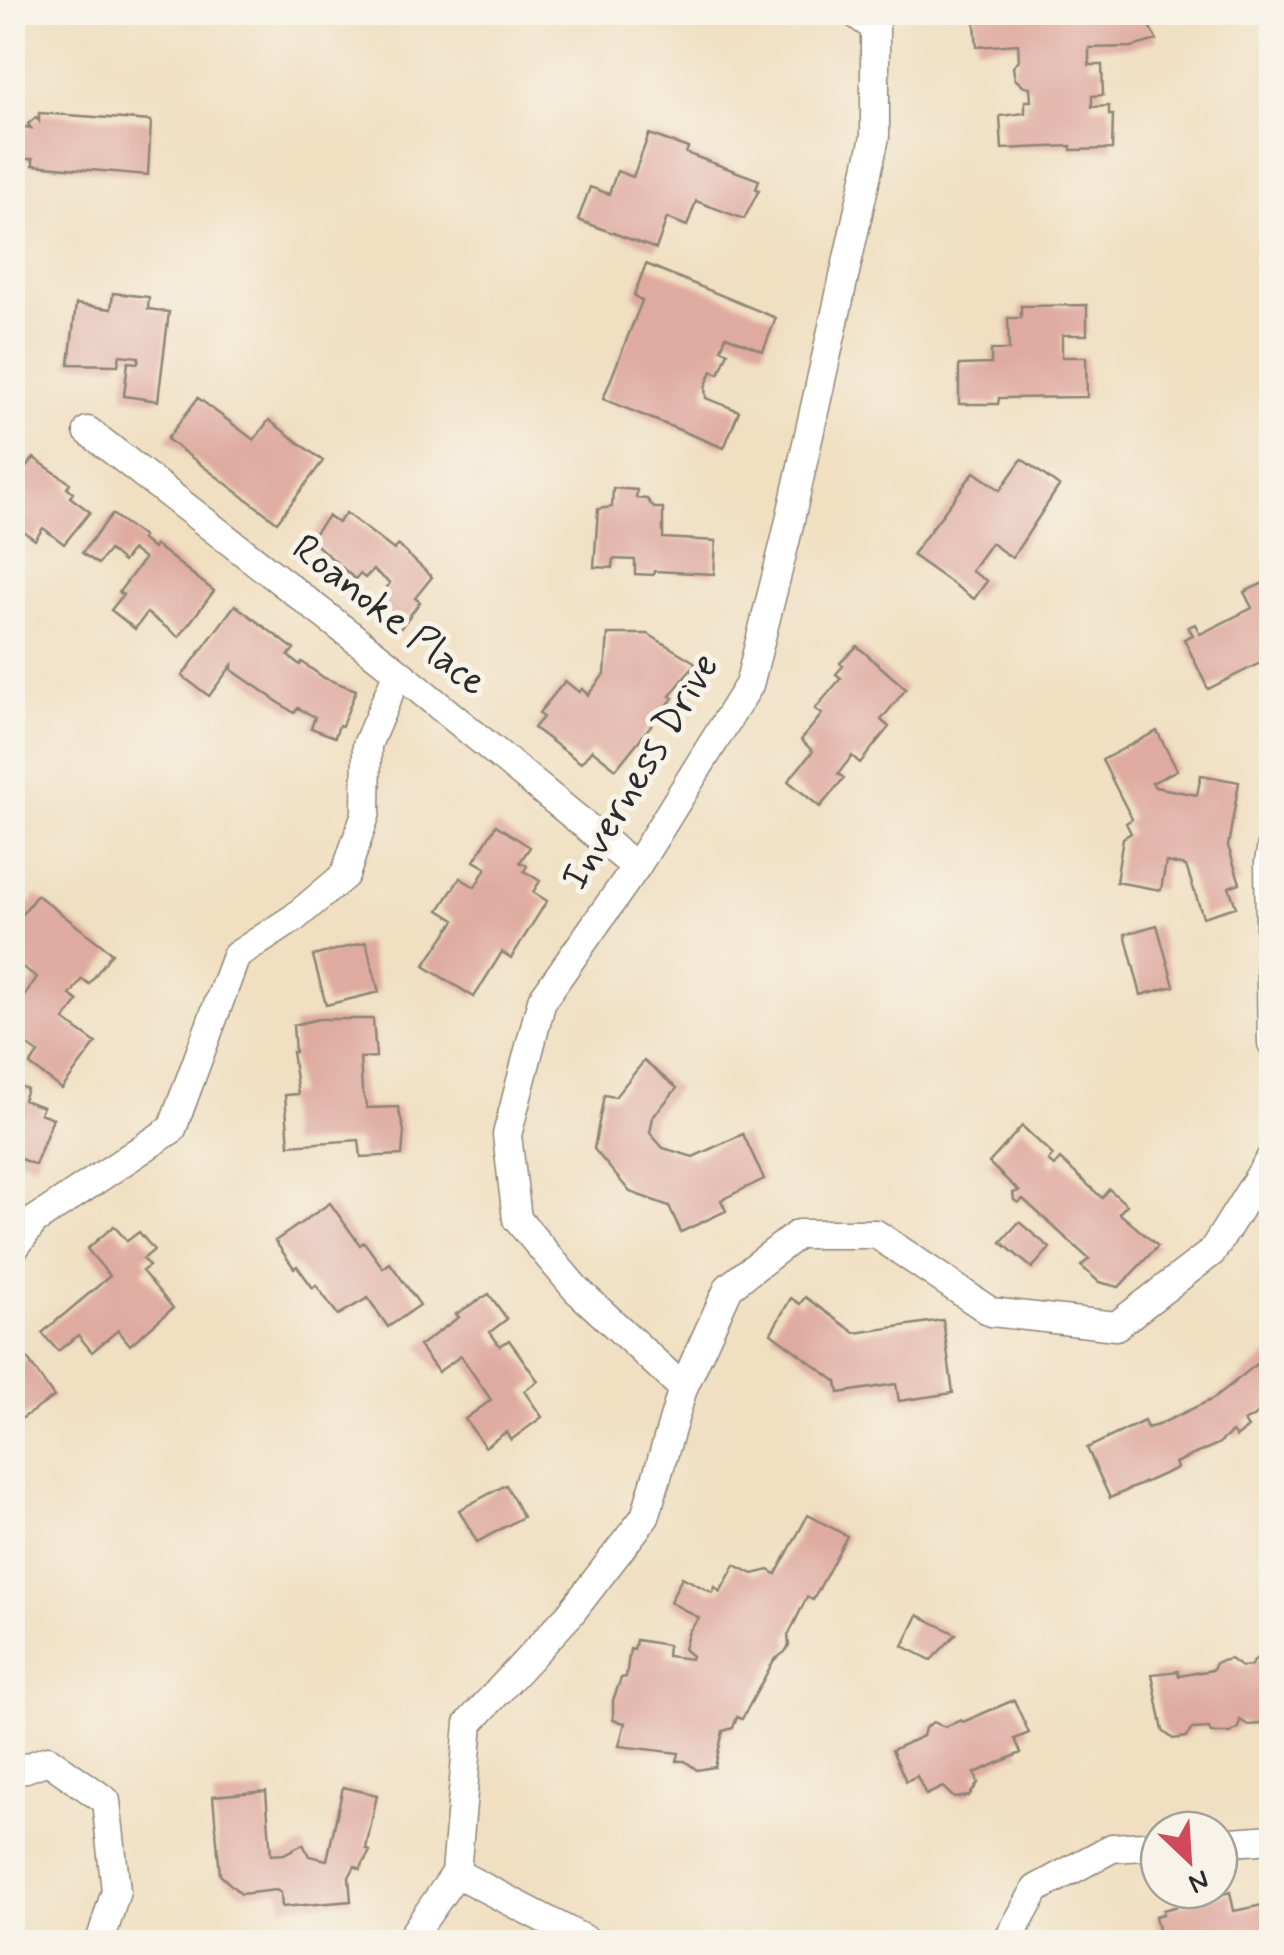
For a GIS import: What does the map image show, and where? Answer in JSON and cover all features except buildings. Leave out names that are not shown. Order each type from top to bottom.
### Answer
[{"type":"street","name":"Inverness Drive","points":[[683,1388],[576,1289],[517,1219],[507,1135],[542,1000],[636,867],[748,685],[875,137],[876,28],[853,12]]},
{"type":"street","name":"Roanoke Place","points":[[88,431],[398,672],[636,867]]},
{"type":"street","points":[[12,1251],[34,1221],[172,1129],[236,956],[294,918],[345,875],[366,813],[366,745],[398,672]]},
{"type":"street","points":[[1272,844],[1268,863],[1272,1043]]},
{"type":"street","points":[[408,1942],[456,1872],[469,1722],[570,1614],[645,1517],[683,1388],[728,1287],[798,1234],[876,1234],[992,1312],[1116,1326],[1212,1252],[1272,1156]]},
{"type":"street","points":[[12,1772],[48,1760],[106,1801],[116,1890],[100,1942]]},
{"type":"street","points":[[1239,1841],[1272,1840]]},
{"type":"street","points":[[1007,1942],[1036,1889],[1112,1848],[1139,1846]]},
{"type":"street","points":[[456,1872],[588,1942]]}]
